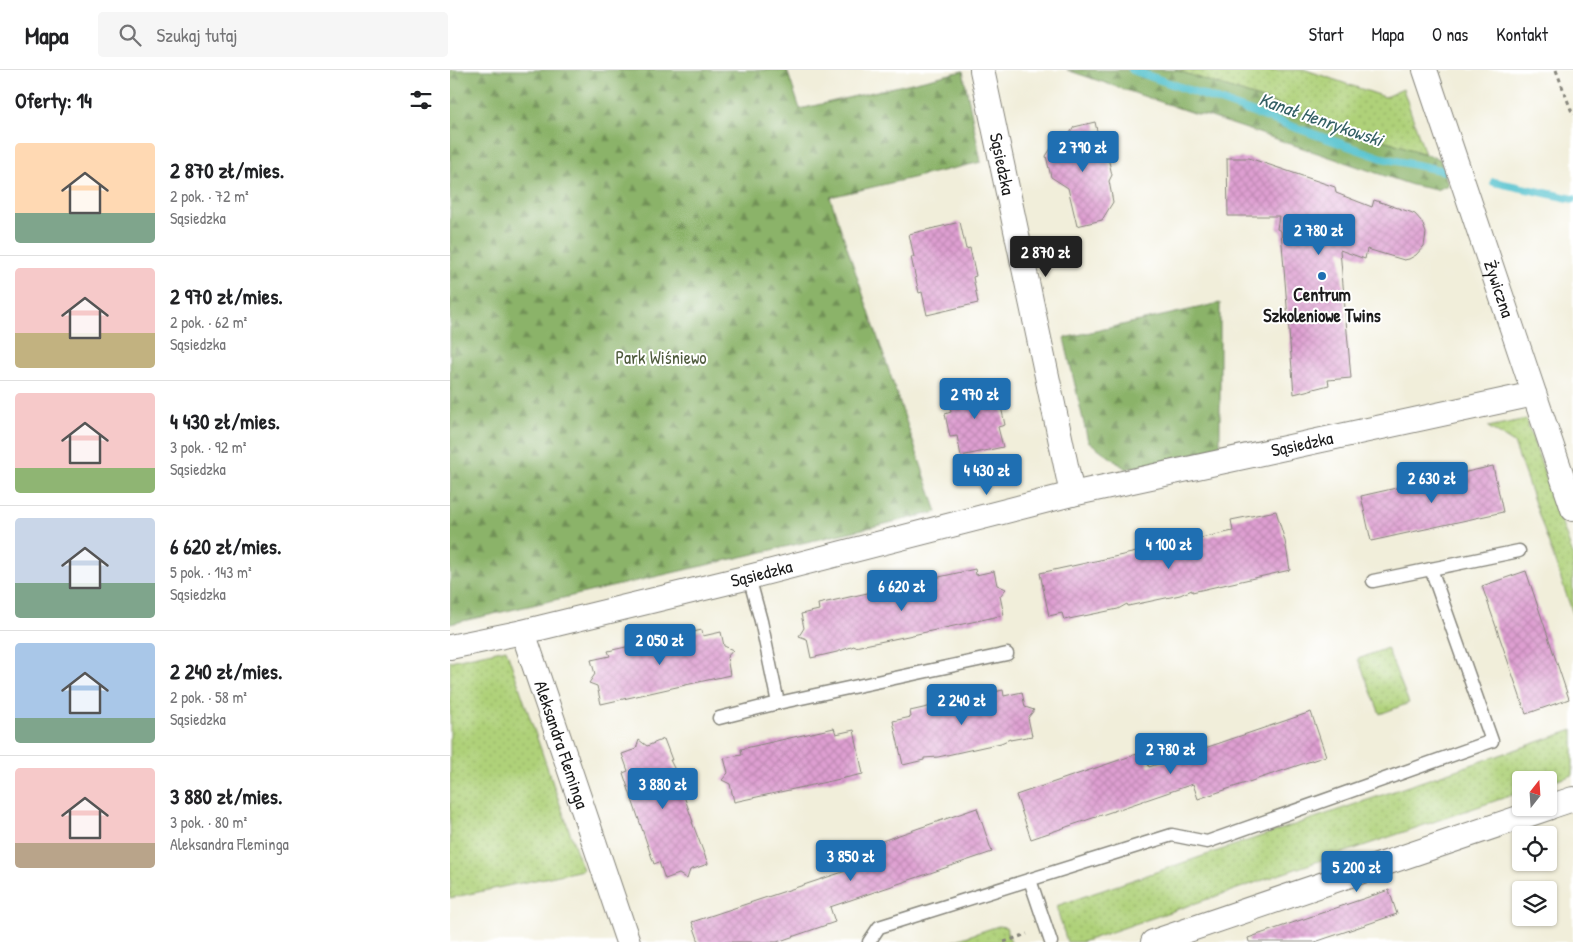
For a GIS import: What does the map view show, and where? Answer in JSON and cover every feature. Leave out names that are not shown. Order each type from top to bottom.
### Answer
[{"type":"street","name":"Sąsiedzka","points":[[982,70],[1072,494]]},
{"type":"street","name":"Żywiczna","points":[[1425,70],[1573,509]]},
{"type":"street","name":"Sąsiedzka","points":[[450,647],[523,632],[749,577],[1072,494],[1534,394]]},
{"type":"street","name":"Aleksandra Fleminga","points":[[523,632],[628,942]]},
{"type":"street","points":[[1558,804],[1573,799]]},
{"type":"street","points":[[1153,942],[1522,816]]},
{"type":"lane","points":[[1373,581],[1519,551]]},
{"type":"lane","points":[[869,942],[879,927],[1172,835],[1207,842],[1492,741],[1430,569]]},
{"type":"lane","points":[[749,577],[761,621],[778,703]]},
{"type":"lane","points":[[719,718],[778,703],[1007,654]]},
{"type":"lane","points":[[1030,880],[1051,942]]},
{"type":"path","points":[[1556,70],[1573,115]]},
{"type":"green space","name":"Park Wiśniewo","points":[[450,70],[787,70],[800,109],[963,71],[981,162],[830,197],[937,512],[450,624]]},
{"type":"green space","points":[[1067,70],[1176,70],[1440,159],[1448,185],[1436,190],[1412,185]]},
{"type":"green space","points":[[1175,70],[1306,70],[1385,97],[1403,89],[1425,154]]},
{"type":"green space","points":[[1220,303],[1220,448],[1126,469],[1088,441],[1064,338]]},
{"type":"green space","points":[[1526,419],[1573,555],[1573,614],[1514,443],[1488,427]]},
{"type":"green space","points":[[1387,648],[1409,703],[1380,714],[1358,659]]},
{"type":"green space","points":[[506,649],[583,870],[450,898],[450,661]]},
{"type":"green space","points":[[1573,730],[1573,775],[1558,780],[1558,771],[1512,771],[1512,795],[1082,942],[1067,942],[1056,906]]},
{"type":"green space","points":[[998,926],[1006,927],[1011,942],[950,942]]},
{"type":"building","points":[[1095,122],[1101,149],[1107,153],[1112,175],[1109,181],[1113,202],[1102,220],[1077,226],[1068,188],[1051,177],[1046,156],[1054,144],[1065,141],[1074,127]]},
{"type":"building","points":[[1227,158],[1249,158],[1335,187],[1336,193],[1372,207],[1374,200],[1410,212],[1415,214],[1422,222],[1426,233],[1424,246],[1416,255],[1409,259],[1404,260],[1367,249],[1365,259],[1340,250],[1351,378],[1328,380],[1329,385],[1294,394],[1281,231],[1277,229],[1279,216],[1228,216]]},
{"type":"building","points":[[960,222],[966,249],[970,248],[976,276],[973,277],[978,303],[927,315],[922,292],[919,293],[911,257],[914,257],[909,234]]},
{"type":"building","points":[[989,383],[993,403],[1000,402],[1005,425],[998,427],[1003,447],[961,456],[957,436],[950,437],[945,414],[951,412],[947,393]]},
{"type":"building","points":[[1493,466],[1503,512],[1371,541],[1361,496]]},
{"type":"building","points":[[1276,511],[1285,541],[1290,570],[1192,592],[1192,590],[1180,595],[1128,606],[1127,604],[1118,609],[1064,620],[1062,613],[1049,616],[1040,573],[1233,531],[1231,520]]},
{"type":"building","points":[[975,569],[976,575],[994,571],[997,585],[1006,589],[1000,596],[1004,615],[854,646],[811,658],[807,639],[799,636],[804,628],[801,614],[819,610],[818,604]]},
{"type":"building","points":[[1526,571],[1569,699],[1526,714],[1482,586]]},
{"type":"building","points":[[702,630],[703,636],[721,632],[724,646],[733,650],[727,657],[730,675],[601,704],[597,686],[589,683],[595,674],[591,660],[610,656],[608,651]]},
{"type":"building","points":[[1003,690],[1004,696],[1022,692],[1025,707],[1034,710],[1028,718],[1032,736],[1010,739],[1001,743],[938,757],[924,758],[924,760],[903,765],[893,721],[911,717],[910,711]]},
{"type":"building","points":[[1311,712],[1326,756],[1198,799],[1193,784],[1031,839],[1016,795],[1143,752],[1149,767]]},
{"type":"building","points":[[834,728],[836,734],[854,730],[863,774],[734,802],[730,784],[722,780],[728,773],[724,758],[742,755],[741,749]]},
{"type":"building","points":[[664,739],[708,864],[690,870],[687,879],[679,874],[665,879],[659,862],[654,864],[623,773],[628,771],[622,754],[636,749],[639,740],[647,746]]},
{"type":"building","points":[[977,808],[992,852],[830,907],[835,922],[777,942],[699,942],[692,922],[855,868],[850,852]]},
{"type":"building","points":[[1389,890],[1397,914],[1315,942],[1249,942],[1248,938]]},
{"type":"waterway","name":"Kanał Henrykowski","points":[[1132,70],[1382,158],[1445,171]]},
{"type":"waterway","name":"Kanał Henrykowski","points":[[1494,182],[1573,199]]},
{"type":"place","name":"Centrum Szkoleniowe Twins","points":[[1322,276]]}]
